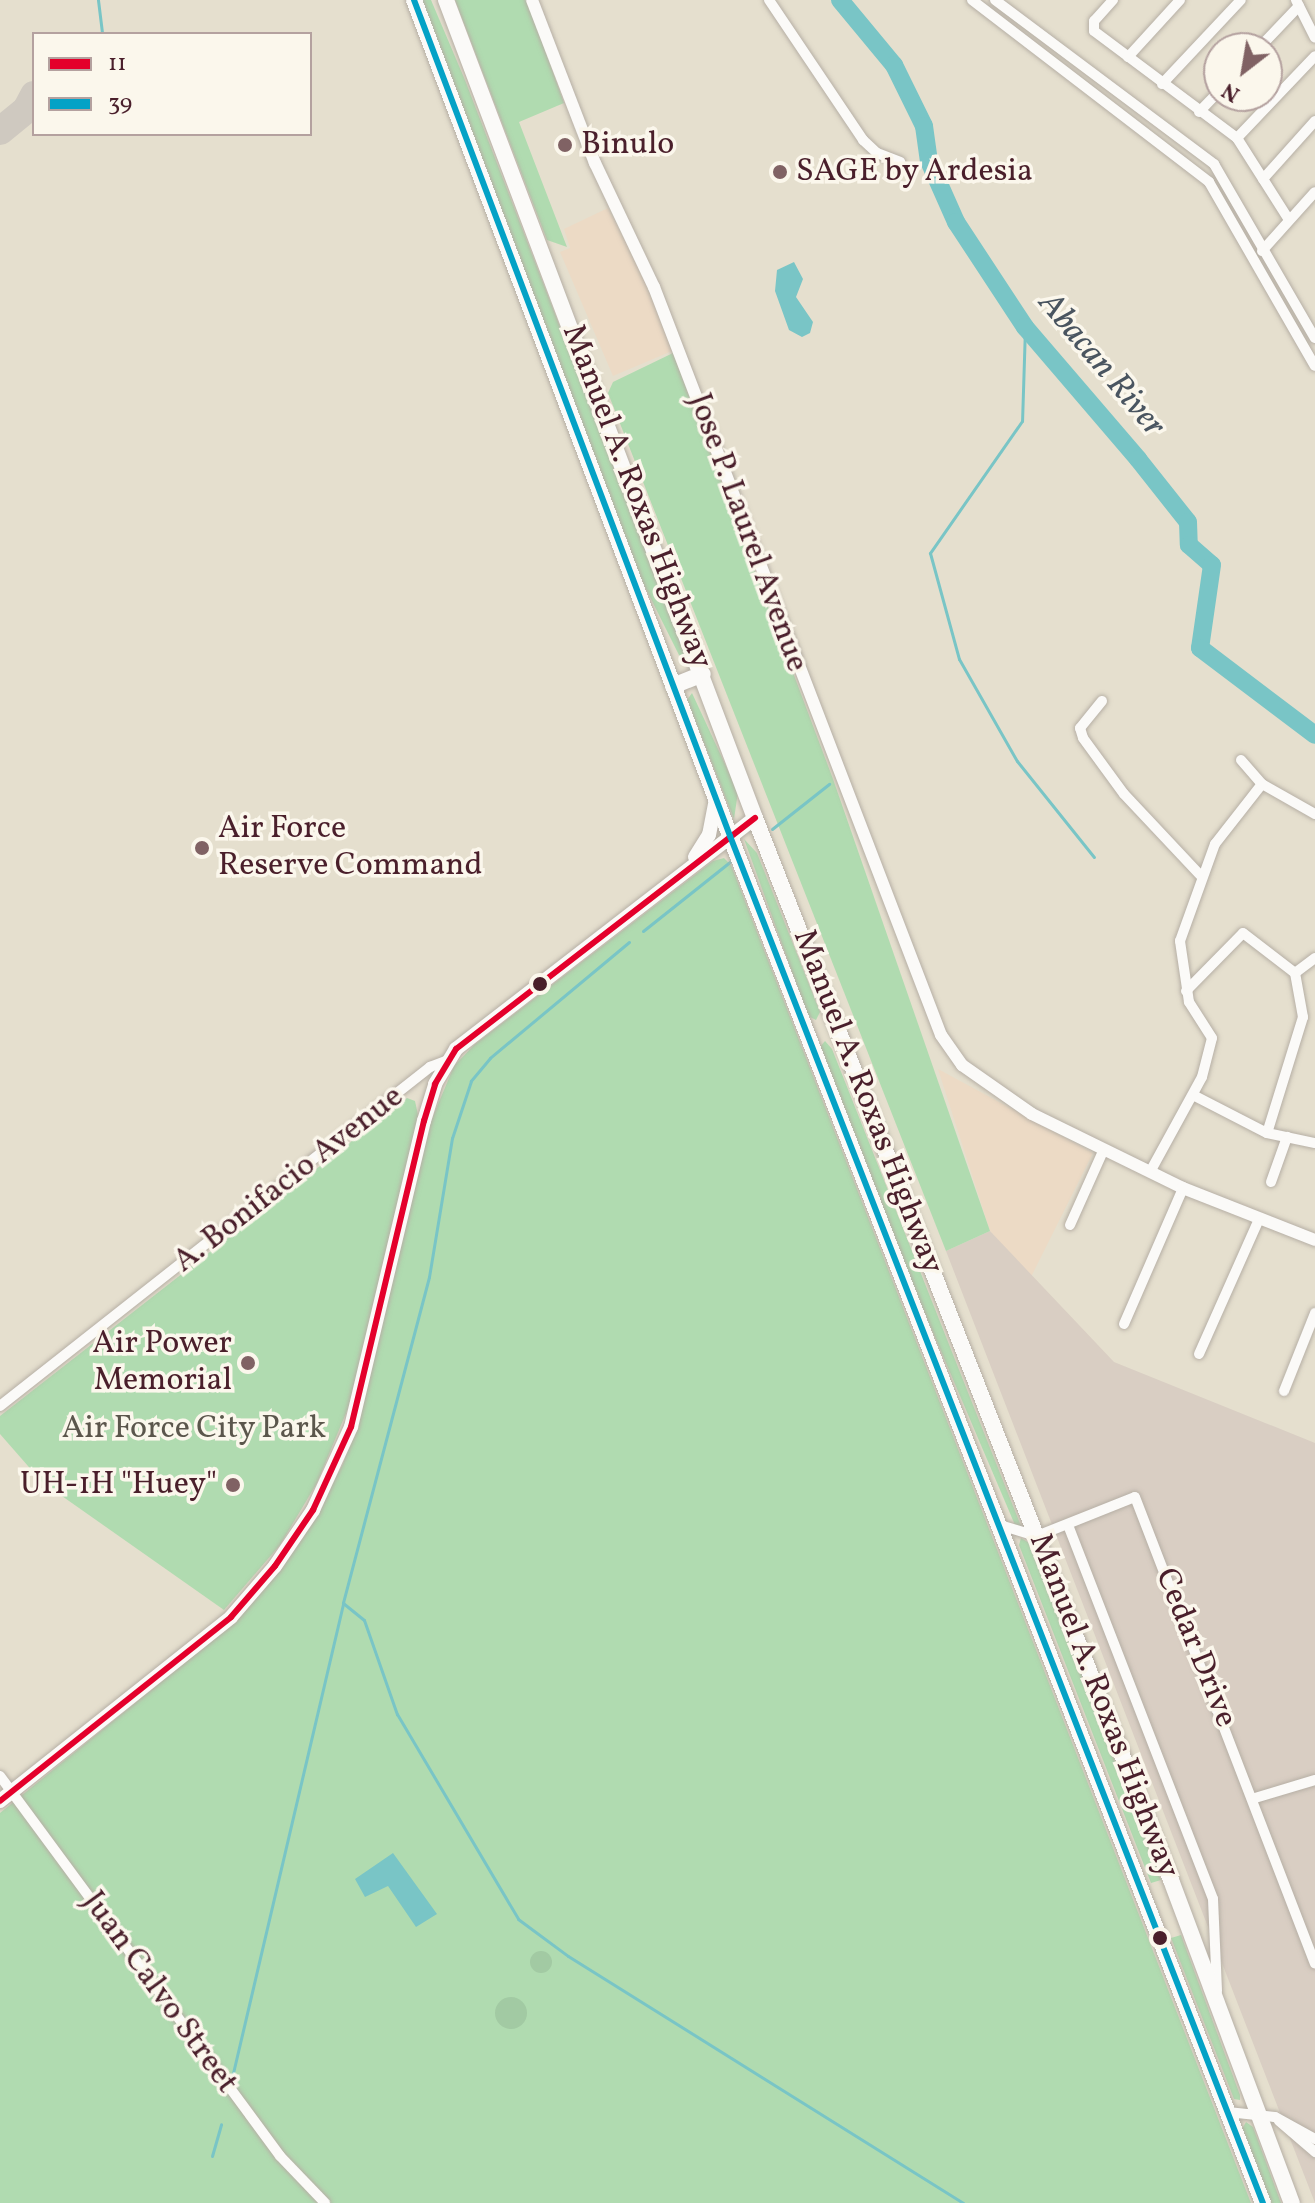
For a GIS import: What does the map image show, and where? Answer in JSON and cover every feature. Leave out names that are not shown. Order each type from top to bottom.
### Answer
[{"type":"main road","name":"Manuel A. Roxas Highway","points":[[414,0],[730,836],[1263,2203]]},
{"type":"main road","name":"Manuel A. Roxas Highway","points":[[446,0],[755,818],[1216,2001],[1268,2115],[1292,2203]]},
{"type":"main road","points":[[673,686],[703,674]]},
{"type":"main road","name":"A. Bonifacio Avenue","points":[[688,866],[709,835],[717,798]]},
{"type":"main road","name":"A. Bonifacio Avenue","points":[[448,1060],[688,866],[755,818]]},
{"type":"main road","points":[[810,1040],[837,1028]]},
{"type":"main road","points":[[6,1796],[231,1617],[275,1566],[313,1510],[358,1403],[424,1121],[448,1060]]},
{"type":"street","name":"Jose P. Laurel Avenue","points":[[532,0],[595,163],[654,287],[917,980],[941,1035],[962,1065],[995,1093],[1183,1188],[1315,1240]]},
{"type":"street","points":[[769,0],[863,140],[877,153],[900,162]]},
{"type":"street","points":[[972,0],[990,3],[1214,164],[1265,247],[1315,338]]},
{"type":"street","points":[[1095,0],[1104,9]]},
{"type":"street","points":[[1113,0],[1094,21],[1094,31],[1237,138],[1289,220]]},
{"type":"street","points":[[1128,57],[1180,0]]},
{"type":"street","points":[[1162,84],[1241,0]]},
{"type":"street","points":[[990,3],[1196,169],[1220,198],[1315,366]]},
{"type":"street","points":[[1273,32],[1297,3],[1315,38]]},
{"type":"street","points":[[1237,138],[1315,56]]},
{"type":"street","points":[[1199,112],[1203,108]]},
{"type":"street","points":[[1263,179],[1315,121]]},
{"type":"street","points":[[1255,258],[1315,192]]},
{"type":"street","points":[[1102,701],[1080,728],[1083,738],[1124,794],[1200,875]]},
{"type":"street","points":[[1241,760],[1262,784],[1315,814]]},
{"type":"street","points":[[1150,1172],[1193,1095],[1212,1038],[1186,991],[1180,941],[1200,875],[1215,844],[1262,784]]},
{"type":"street","points":[[1186,991],[1243,933],[1295,973],[1303,1017],[1267,1133]]},
{"type":"street","points":[[1295,973],[1315,958]]},
{"type":"street","name":"A. Bonifacio Avenue","points":[[0,1406],[430,1067],[448,1060]]},
{"type":"street","points":[[1193,1095],[1267,1133],[1314,1139]]},
{"type":"street","points":[[1271,1182],[1287,1137]]},
{"type":"street","points":[[1070,1225],[1104,1149]]},
{"type":"street","points":[[1124,1324],[1183,1188]]},
{"type":"street","points":[[1199,1354],[1259,1219]]},
{"type":"street","points":[[1284,1391],[1315,1313]]},
{"type":"street","name":"Cedar Drive","points":[[1068,1525],[1135,1497],[1255,1798],[1315,1964]]},
{"type":"street","points":[[1000,1525],[1037,1536],[1068,1525],[1213,1899],[1216,2001]]},
{"type":"street","name":"Juan Calvo Street","points":[[0,1776],[6,1796],[280,2156],[325,2203]]},
{"type":"street","points":[[1255,1798],[1315,1780]]},
{"type":"street","points":[[1228,2112],[1268,2115],[1315,2139]]},
{"type":"street","points":[[1268,2115],[1315,2152]]},
{"type":"shaded area","points":[[608,208],[642,274],[672,351],[613,376],[560,252],[570,248],[564,229]]},
{"type":"shaded area","points":[[938,1069],[1093,1153],[1030,1279],[990,1231]]},
{"type":"shaded area","points":[[990,1231],[1114,1362],[1315,1443],[1315,2203],[946,1251]]},
{"type":"green space","points":[[421,0],[431,0],[465,80],[684,649],[687,660],[683,663],[638,573]]},
{"type":"green space","points":[[455,0],[527,0],[564,103],[519,122],[567,247],[547,240]]},
{"type":"green space","points":[[673,353],[833,779],[990,1231],[946,1251],[608,393],[613,382]]},
{"type":"green space","points":[[692,693],[738,792],[734,819],[687,700]]},
{"type":"green space","points":[[744,839],[757,853],[820,1012],[816,1020],[808,1016]]},
{"type":"green space","points":[[724,858],[731,865],[1251,2203],[0,2203],[0,1813],[231,1625],[303,1538],[343,1464],[357,1422],[426,1133],[454,1066],[474,1045],[713,861]]},
{"type":"green space","points":[[825,1041],[832,1049],[1021,1526],[1015,1525],[903,1262],[820,1047]]},
{"type":"green space","name":"Air Force City Park","points":[[407,1098],[415,1101],[418,1115],[381,1294],[349,1406],[317,1483],[280,1545],[224,1610],[42,1482],[0,1434],[0,1416]]},
{"type":"green space","points":[[1021,1538],[1031,1544],[1161,1880],[1151,1883],[1019,1545]]},
{"type":"green space","points":[[1181,1935],[1240,2100],[1234,2099],[1171,1938]]},
{"type":"green space","points":[[541,1951],[549,1954],[552,1962],[549,1970],[541,1973],[533,1970],[530,1962],[533,1954]]},
{"type":"green space","points":[[511,1997],[522,2002],[527,2013],[522,2024],[511,2029],[500,2024],[495,2013],[500,2002]]},
{"type":"green space","points":[[1246,2122],[1253,2127],[1281,2203],[1271,2203],[1242,2129]]},
{"type":"water","points":[[794,262],[803,279],[796,297],[813,322],[810,333],[802,337],[789,330],[775,291],[777,270]]},
{"type":"water","points":[[393,1853],[437,1914],[416,1927],[388,1886],[365,1897],[355,1879]]},
{"type":"waterway","points":[[98,0],[102,32]]},
{"type":"waterway","name":"Abacan River","points":[[840,0],[894,65],[924,126],[929,161],[956,222],[1025,327],[1188,522],[1189,545],[1212,565],[1200,648],[1315,735]]},
{"type":"waterway","points":[[1025,327],[1022,421],[930,553],[959,659],[1017,761],[1094,857]]},
{"type":"waterway","points":[[772,829],[829,784]]},
{"type":"waterway","points":[[643,931],[731,861]]},
{"type":"waterway","points":[[629,942],[490,1058],[471,1081],[452,1138],[429,1277],[343,1603],[364,1620],[397,1714],[518,1919],[568,1956],[963,2203]]},
{"type":"waterway","points":[[233,2073],[343,1603]]},
{"type":"waterway","points":[[212,2156],[221,2124]]},
{"type":"taxiway","points":[[0,131],[26,110],[32,99]]},
{"type":"transit line","name":"39","points":[[414,0],[730,836],[1263,2203]]},
{"type":"transit line","name":"11","points":[[0,1801],[231,1617],[275,1566],[313,1510],[351,1427],[424,1121],[435,1084],[456,1049],[755,818]]},
{"type":"place","name":"Binulo","points":[[565,145]]},
{"type":"place","name":"SAGE by Ardesia","points":[[780,172]]},
{"type":"place","name":"Air Force Reserve Command","points":[[202,848]]},
{"type":"place","name":"Air Power Memorial","points":[[248,1363]]},
{"type":"place","name":"UH-1H \"Huey\"","points":[[233,1485]]}]
